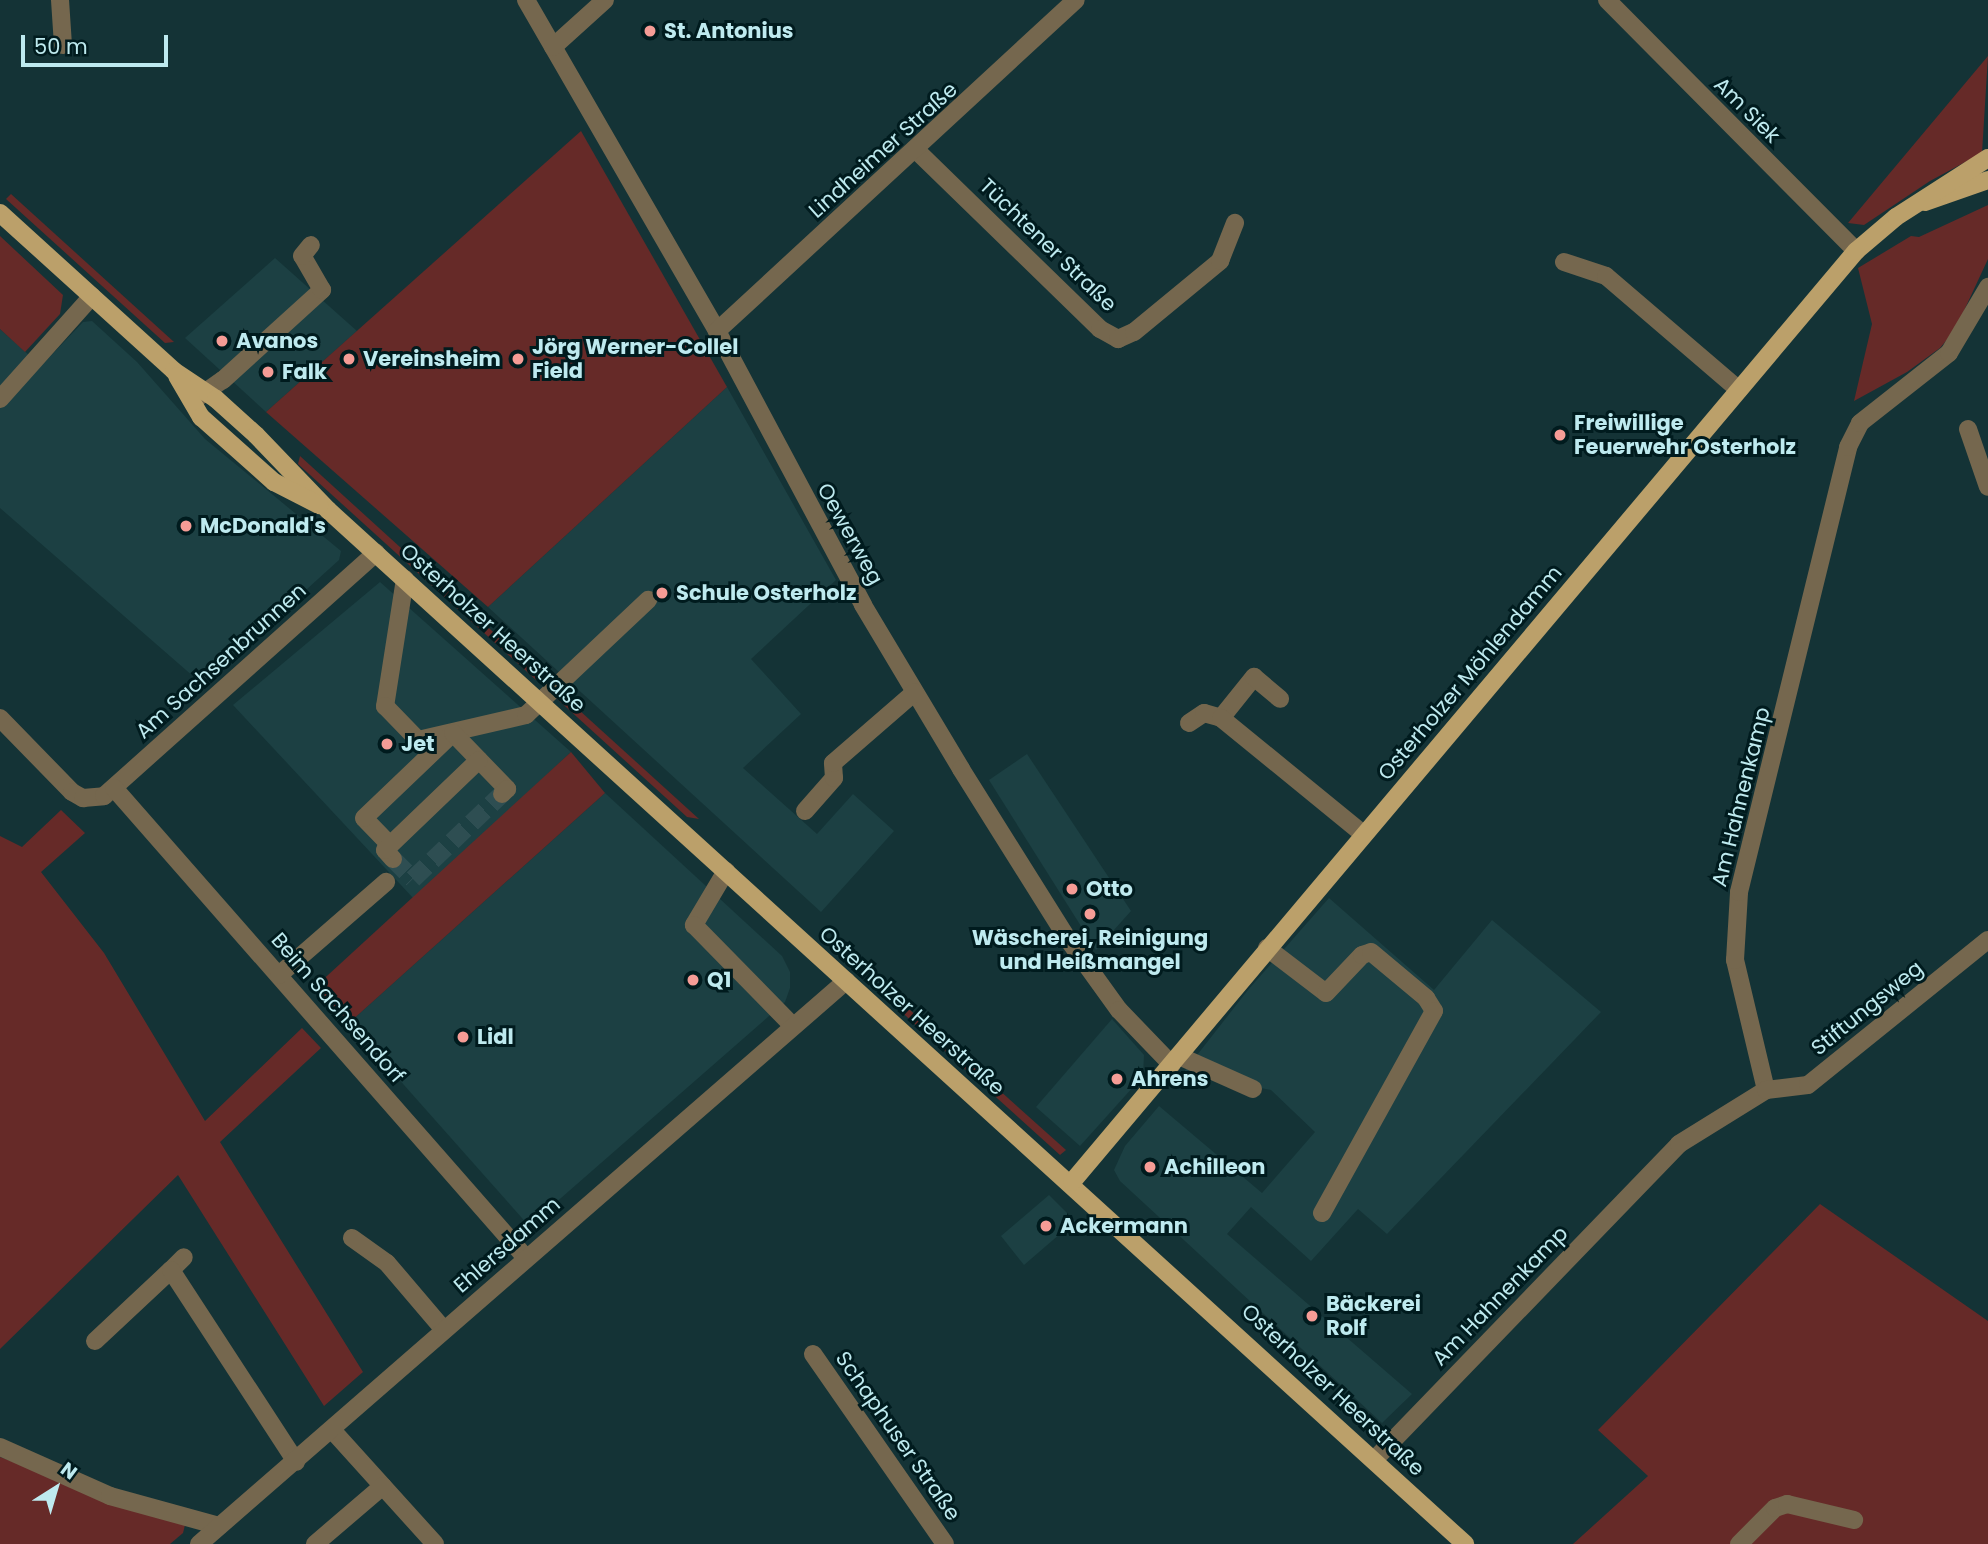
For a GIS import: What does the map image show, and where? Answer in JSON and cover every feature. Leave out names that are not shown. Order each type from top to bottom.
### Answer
[{"type":"main road","name":"Osterholzer Möhlendamm","points":[[1072,1182],[1266,948],[1856,251],[1915,205],[1988,158]]},
{"type":"main road","name":"Osterholzer Möhlendamm","points":[[1915,205],[1952,197],[1988,180]]},
{"type":"main road","name":"Osterholzer Heerstraße","points":[[0,213],[198,396],[287,464],[328,510],[846,981],[1072,1182],[1465,1544]]},
{"type":"street","points":[[61,0],[63,45]]},
{"type":"street","name":"Oewerweg","points":[[526,0],[717,331],[863,605],[915,692],[1067,938],[1119,1010],[1175,1060]]},
{"type":"street","points":[[553,47],[605,0]]},
{"type":"street","name":"Lindheimer Straße","points":[[717,331],[917,151],[1076,0]]},
{"type":"street","name":"Am Siek","points":[[1607,0],[1856,251]]},
{"type":"street","name":"Tüchtener Straße","points":[[917,151],[1100,329],[1118,339],[1134,332],[1220,261],[1235,223]]},
{"type":"street","points":[[198,396],[223,380],[322,290],[302,256],[311,245]]},
{"type":"street","points":[[1564,262],[1606,276],[1739,390]]},
{"type":"street","name":"Am Hahnenkamp","points":[[1375,1459],[1679,1144],[1766,1090],[1735,960],[1739,892],[1848,446],[1860,424],[1950,353],[1988,287]]},
{"type":"street","points":[[0,398],[92,296]]},
{"type":"street","points":[[1968,429],[1988,487]]},
{"type":"street","name":"Am Sachsenbrunnen","points":[[0,719],[72,792],[94,799],[114,788],[376,553]]},
{"type":"street","points":[[405,579],[385,706],[418,740],[526,715],[648,600]]},
{"type":"street","points":[[1221,718],[1254,677],[1280,699]]},
{"type":"street","points":[[805,811],[834,778],[834,763],[915,692]]},
{"type":"street","points":[[1189,723],[1204,713],[1221,718],[1363,834]]},
{"type":"street","points":[[453,733],[508,789],[502,794]]},
{"type":"street","points":[[453,733],[364,818],[392,852],[479,760]]},
{"type":"street","name":"Beim Sachsendorf","points":[[114,788],[527,1258]]},
{"type":"street","points":[[726,870],[694,925],[793,1027]]},
{"type":"street","points":[[279,975],[386,882]]},
{"type":"street","name":"Stiftungsweg","points":[[1766,1090],[1808,1085],[1988,940]]},
{"type":"street","points":[[1266,948],[1326,993],[1362,955],[1371,952],[1426,998],[1434,1011],[1322,1213]]},
{"type":"street","name":"Ehlersdamm","points":[[199,1544],[333,1431],[444,1330],[846,981]]},
{"type":"street","points":[[1175,1060],[1253,1089]]},
{"type":"street","points":[[352,1238],[387,1264],[444,1330]]},
{"type":"street","points":[[95,1341],[177,1263],[296,1462]]},
{"type":"street","name":"Schaphuser Straße","points":[[813,1354],[945,1544]]},
{"type":"street","points":[[333,1431],[435,1544]]},
{"type":"street","points":[[0,1447],[110,1496],[219,1527]]},
{"type":"street","points":[[315,1544],[383,1486]]},
{"type":"street","points":[[1739,1544],[1775,1508],[1787,1504],[1854,1520]]},
{"type":"shaded area","points":[[1988,56],[1982,153],[1930,181],[1864,225],[1848,223]]},
{"type":"shaded area","name":"Jörg Werner-Collel Field","points":[[581,131],[727,387],[488,607],[266,412]]},
{"type":"shaded area","points":[[11,194],[174,342],[165,343],[6,199]]},
{"type":"shaded area","points":[[1988,205],[1988,259],[1955,330],[1940,348],[1907,372],[1854,401],[1872,324],[1858,268],[1911,236],[1919,237]]},
{"type":"shaded area","points":[[0,236],[63,295],[60,314],[25,352],[0,329]]},
{"type":"shaded area","points":[[275,258],[357,331],[266,412],[185,338]]},
{"type":"shaded area","points":[[92,321],[137,362],[205,439],[341,551],[339,560],[202,684],[0,508],[0,329],[41,366],[83,322]]},
{"type":"shaded area","name":"Schule Osterholz","points":[[727,387],[836,580],[751,659],[801,714],[743,768],[817,834],[853,794],[894,831],[821,912],[488,607]]},
{"type":"shaded area","points":[[300,456],[547,681],[536,680],[298,464]]},
{"type":"shaded area","points":[[380,582],[571,752],[414,899],[233,705]]},
{"type":"shaded area","points":[[557,690],[699,819],[687,817],[555,697]]},
{"type":"shaded area","points":[[571,752],[605,793],[349,1023],[316,986]]},
{"type":"shaded area","points":[[1027,754],[1131,911],[1096,950],[989,780]]},
{"type":"shaded area","points":[[605,793],[782,956],[790,972],[790,988],[785,1002],[529,1226],[349,1023]]},
{"type":"shaded area","points":[[61,810],[85,833],[41,872],[104,953],[205,1121],[302,1028],[321,1048],[220,1142],[363,1372],[324,1406],[178,1175],[0,1349],[0,836],[22,847]]},
{"type":"shaded area","points":[[1329,898],[1434,990],[1492,920],[1601,1012],[1387,1234],[1358,1209],[1311,1261],[1251,1207],[1227,1234],[1412,1394],[1382,1423],[1120,1181],[1114,1170],[1125,1146],[1159,1106],[1262,1193],[1315,1132],[1271,1090],[1183,1073],[1248,990]]},
{"type":"shaded area","points":[[896,1007],[910,1010],[1066,1150],[1060,1155]]},
{"type":"shaded area","points":[[1112,1019],[1144,1055],[1143,1076],[1080,1146],[1036,1107]]},
{"type":"shaded area","points":[[1049,1195],[1075,1221],[1024,1265],[1001,1236]]},
{"type":"shaded area","points":[[1820,1204],[1988,1321],[1988,1544],[1573,1544],[1648,1476],[1598,1430]]},
{"type":"shaded area","points":[[0,1457],[185,1525],[183,1533],[170,1544],[0,1544]]},
{"type":"tunnel","points":[[393,859],[413,879],[502,794]]},
{"type":"place","name":"St. Antonius","points":[[650,31]]},
{"type":"place","name":"Avanos","points":[[222,341]]},
{"type":"place","name":"Vereinsheim","points":[[349,359]]},
{"type":"place","name":"Jörg Werner-Collel Field","points":[[518,359]]},
{"type":"place","name":"Falk","points":[[268,372]]},
{"type":"place","name":"Freiwillige Feuerwehr Osterholz","points":[[1560,435]]},
{"type":"place","name":"McDonald's","points":[[186,526]]},
{"type":"place","name":"Schule Osterholz","points":[[662,593]]},
{"type":"place","name":"Jet","points":[[387,744]]},
{"type":"place","name":"Otto","points":[[1072,889]]},
{"type":"place","name":"Wäscherei, Reinigung und Heißmangel","points":[[1090,914]]},
{"type":"place","name":"Q1","points":[[693,980]]},
{"type":"place","name":"Lidl","points":[[463,1037]]},
{"type":"place","name":"Ahrens","points":[[1117,1079]]},
{"type":"place","name":"Achilleon","points":[[1150,1167]]},
{"type":"place","name":"Ackermann","points":[[1046,1226]]},
{"type":"place","name":"Bäckerei Rolf","points":[[1312,1316]]}]
